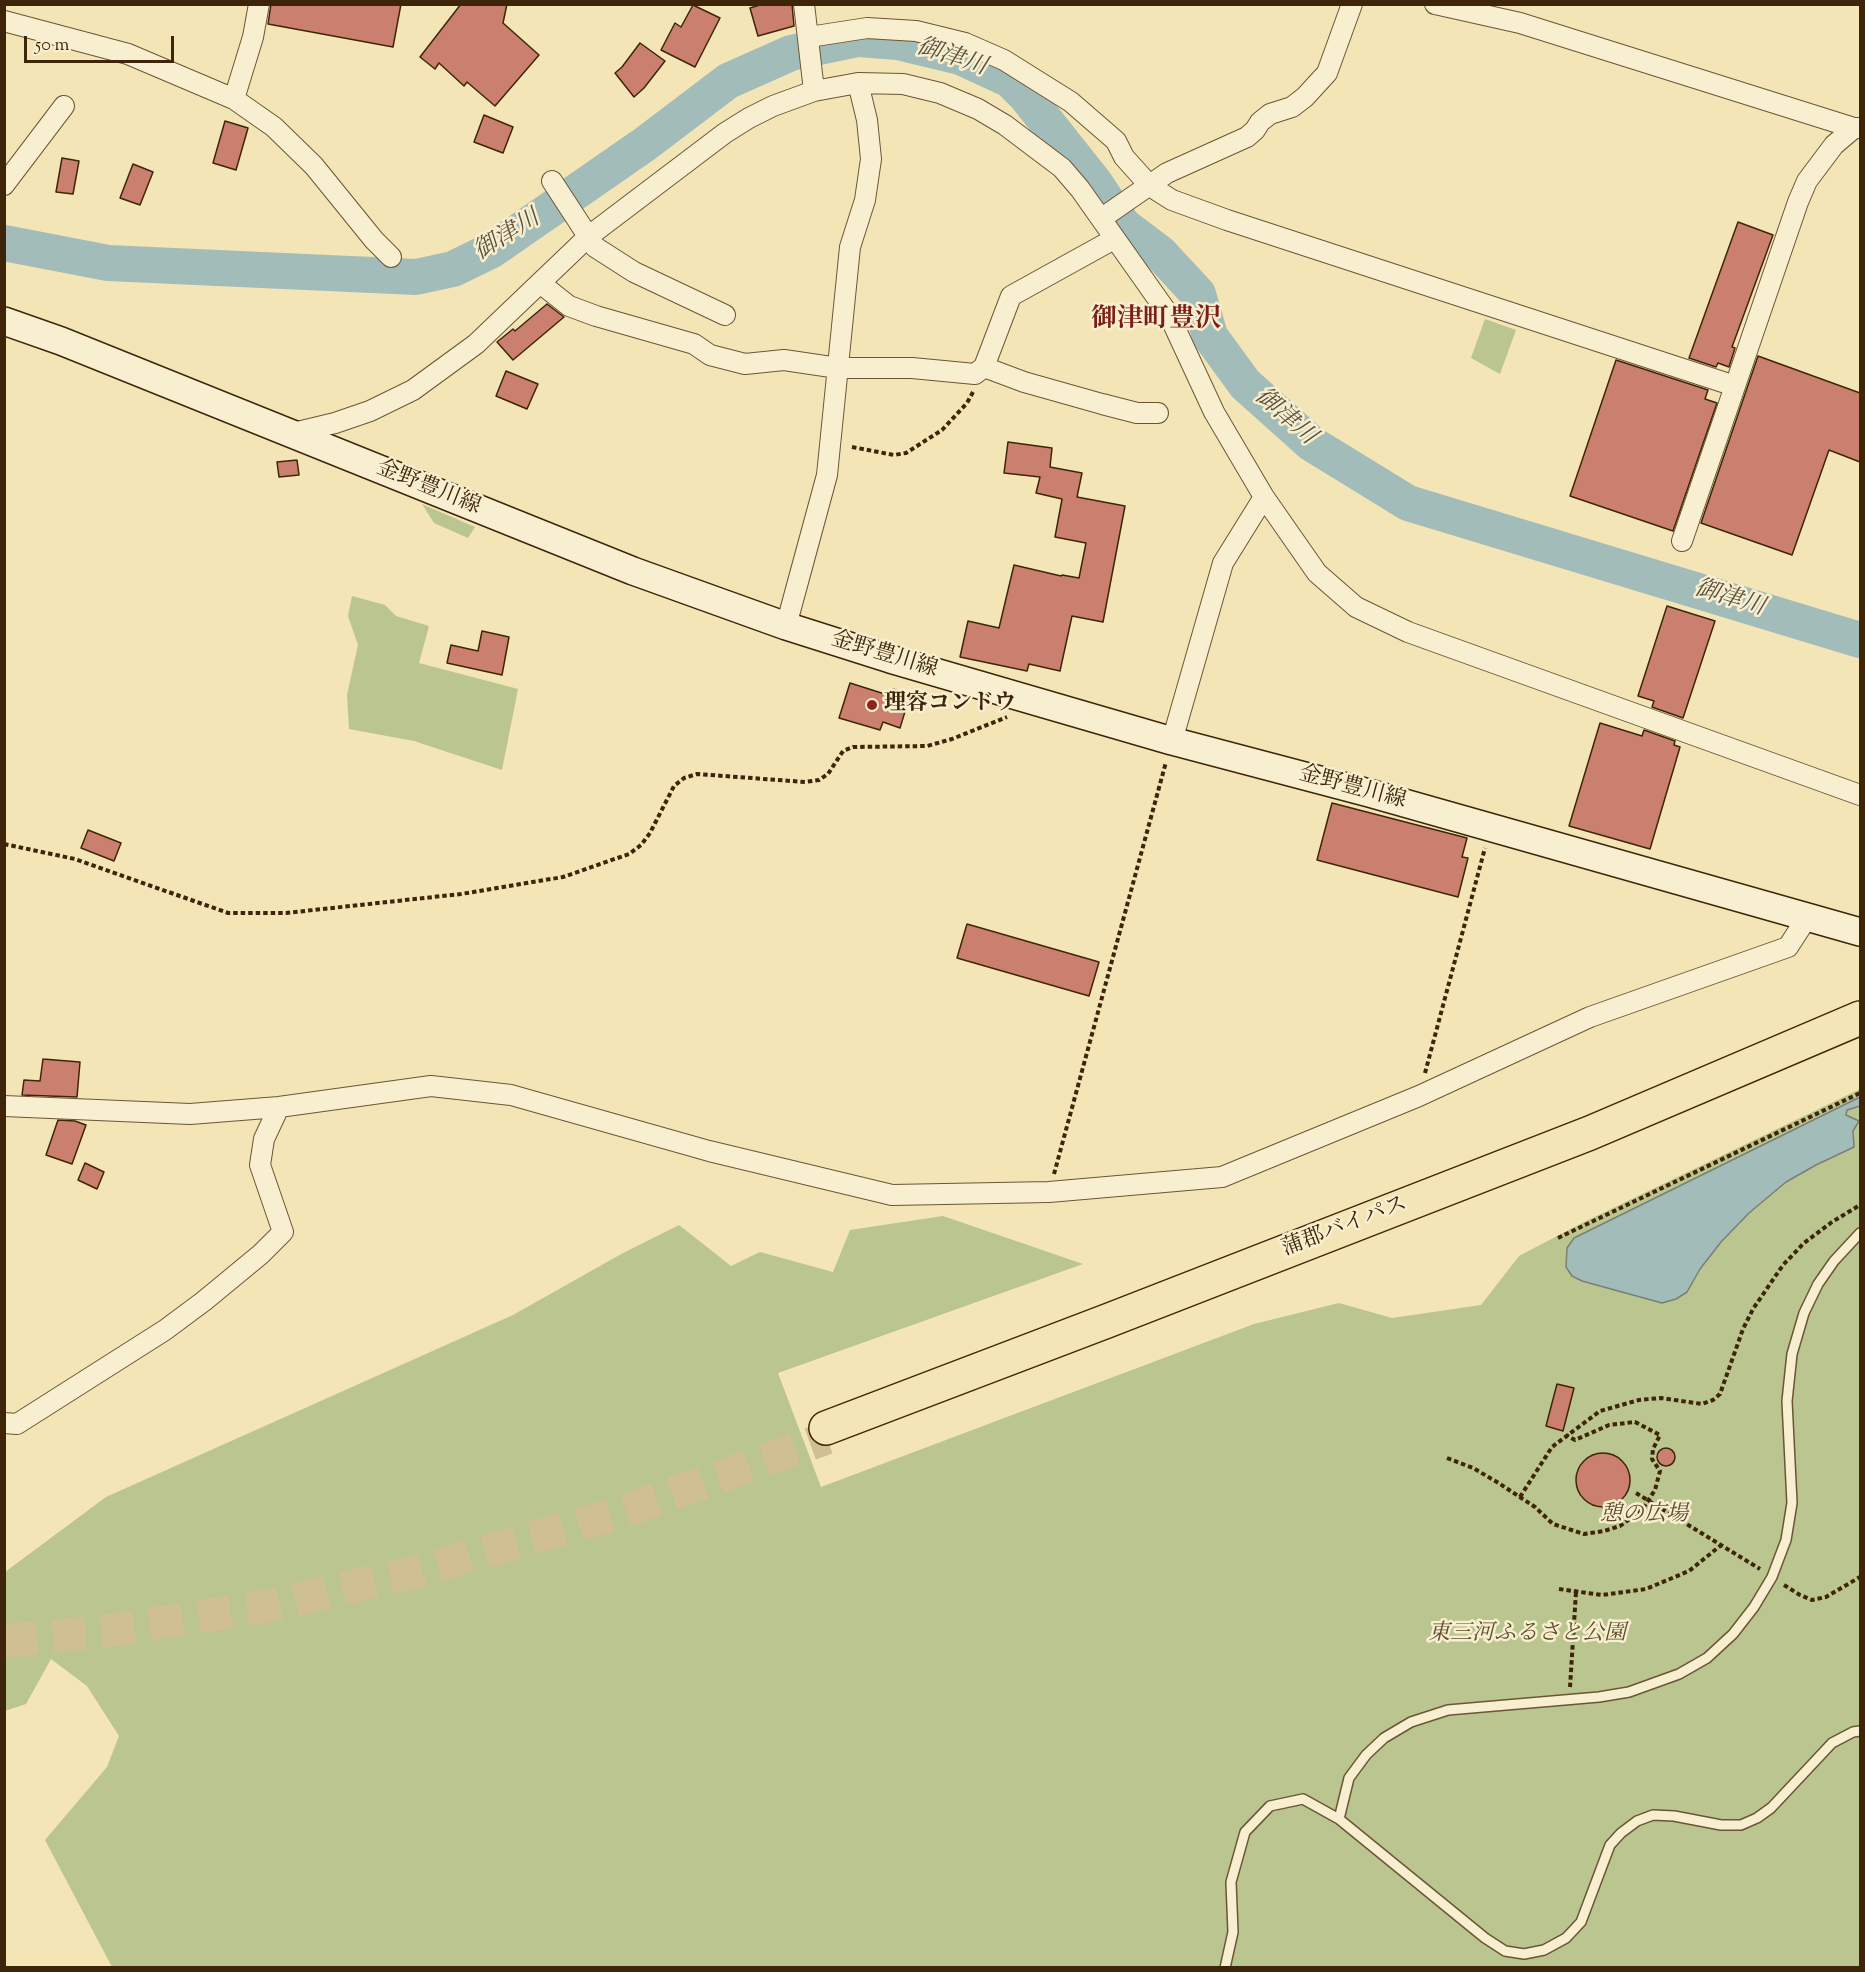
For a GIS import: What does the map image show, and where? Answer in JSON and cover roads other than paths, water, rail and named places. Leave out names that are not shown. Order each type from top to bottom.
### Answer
[{"type":"highway","name":"蒲郡バイパス","points":[[1860,1018],[1590,1133],[826,1433],[1370,1232],[1620,1135],[1860,1030]]},
{"type":"main road","name":"金野豊川線","points":[[4,321],[71,345],[633,571],[786,626],[890,659],[1172,741],[1491,827],[1860,932]]},
{"type":"street","points":[[234,99],[253,37],[259,4]]},
{"type":"street","points":[[804,4],[813,85]]},
{"type":"street","points":[[1106,216],[1167,173],[1247,137],[1270,114],[1292,107],[1305,97],[1327,73],[1352,4]]},
{"type":"street","points":[[1435,4],[1520,23],[1857,128]]},
{"type":"street","points":[[4,21],[128,54],[234,99],[274,127],[314,166],[374,240],[391,257]]},
{"type":"street","points":[[809,37],[867,28],[916,31],[974,47],[1004,60],[1071,102],[1116,141],[1124,157],[1147,187],[1172,200],[1735,386]]},
{"type":"street","points":[[786,626],[827,475],[850,247],[865,200],[871,159],[867,120],[858,83]]},
{"type":"street","points":[[289,434],[361,414],[413,390],[476,344],[589,236],[725,133],[813,85],[903,84],[940,93],[978,109],[1005,125],[1062,168],[1106,216],[1114,239],[1169,315],[1214,412],[1264,496],[1317,573],[1356,607],[1408,632],[1860,795]]},
{"type":"street","points":[[4,185],[64,106]]},
{"type":"street","points":[[1682,541],[1807,181],[1834,145],[1857,128]]},
{"type":"street","points":[[552,181],[595,247],[634,272],[725,315]]},
{"type":"street","points":[[540,283],[569,306],[694,344],[710,355],[745,364],[784,360],[838,368],[912,368],[975,374],[984,367],[1011,296],[1114,239]]},
{"type":"street","points":[[984,367],[1024,382],[1102,404],[1137,413],[1158,413]]},
{"type":"street","points":[[1172,741],[1223,563],[1264,496]]},
{"type":"street","points":[[4,1106],[190,1114],[279,1107],[431,1086],[522,1098],[709,1151],[892,1195],[1049,1192],[1222,1177],[1419,1096],[1590,1017],[1788,947],[1808,916]]},
{"type":"street","points":[[4,1422],[17,1424],[165,1330],[204,1301],[283,1232],[261,1165],[264,1139],[279,1107]]},
{"type":"lane","points":[[1339,1819],[1349,1778],[1366,1755],[1384,1738],[1411,1722],[1448,1710],[1569,1700],[1629,1692],[1679,1674],[1707,1658],[1733,1634],[1754,1607],[1772,1577],[1786,1540],[1792,1503],[1787,1401],[1792,1354],[1804,1312],[1818,1284],[1860,1233]]},
{"type":"lane","points":[[1225,1968],[1233,1932],[1231,1882],[1245,1832],[1270,1806],[1303,1799],[1339,1819],[1485,1938],[1505,1951],[1524,1954],[1544,1950],[1566,1938],[1581,1922],[1610,1845],[1637,1821],[1653,1815],[1674,1816],[1721,1825],[1741,1825],[1771,1808],[1832,1743],[1853,1732],[1860,1731]]},
{"type":"water","points":[[1860,1097],[1860,1106],[1847,1110],[1846,1115],[1859,1121],[1853,1131],[1854,1147],[1786,1182],[1749,1213],[1721,1242],[1700,1269],[1687,1292],[1676,1299],[1662,1303],[1582,1281],[1572,1276],[1566,1267],[1567,1248],[1574,1238]]},
{"type":"waterway","name":"御津川","points":[[4,243],[108,263],[416,277],[453,269],[492,250],[645,144],[728,81],[791,53],[858,39],[898,42],[960,57],[1010,80],[1026,96],[1095,183],[1123,225],[1160,253],[1198,294],[1210,336],[1245,384],[1312,444],[1408,503],[1860,640]]},
{"type":"tunnel","points":[[4,1641],[106,1631],[269,1606],[411,1573],[616,1514],[827,1438]]},
{"type":"place","name":"理容コンドウ","points":[[872,705]]},
{"type":"district","name":"御津町豊沢","points":[[1156,322]]},
{"type":"park label","name":"憩の広場","points":[[1644,1516]]},
{"type":"park label","name":"東三河ふるさと公園","points":[[1527,1635]]}]
